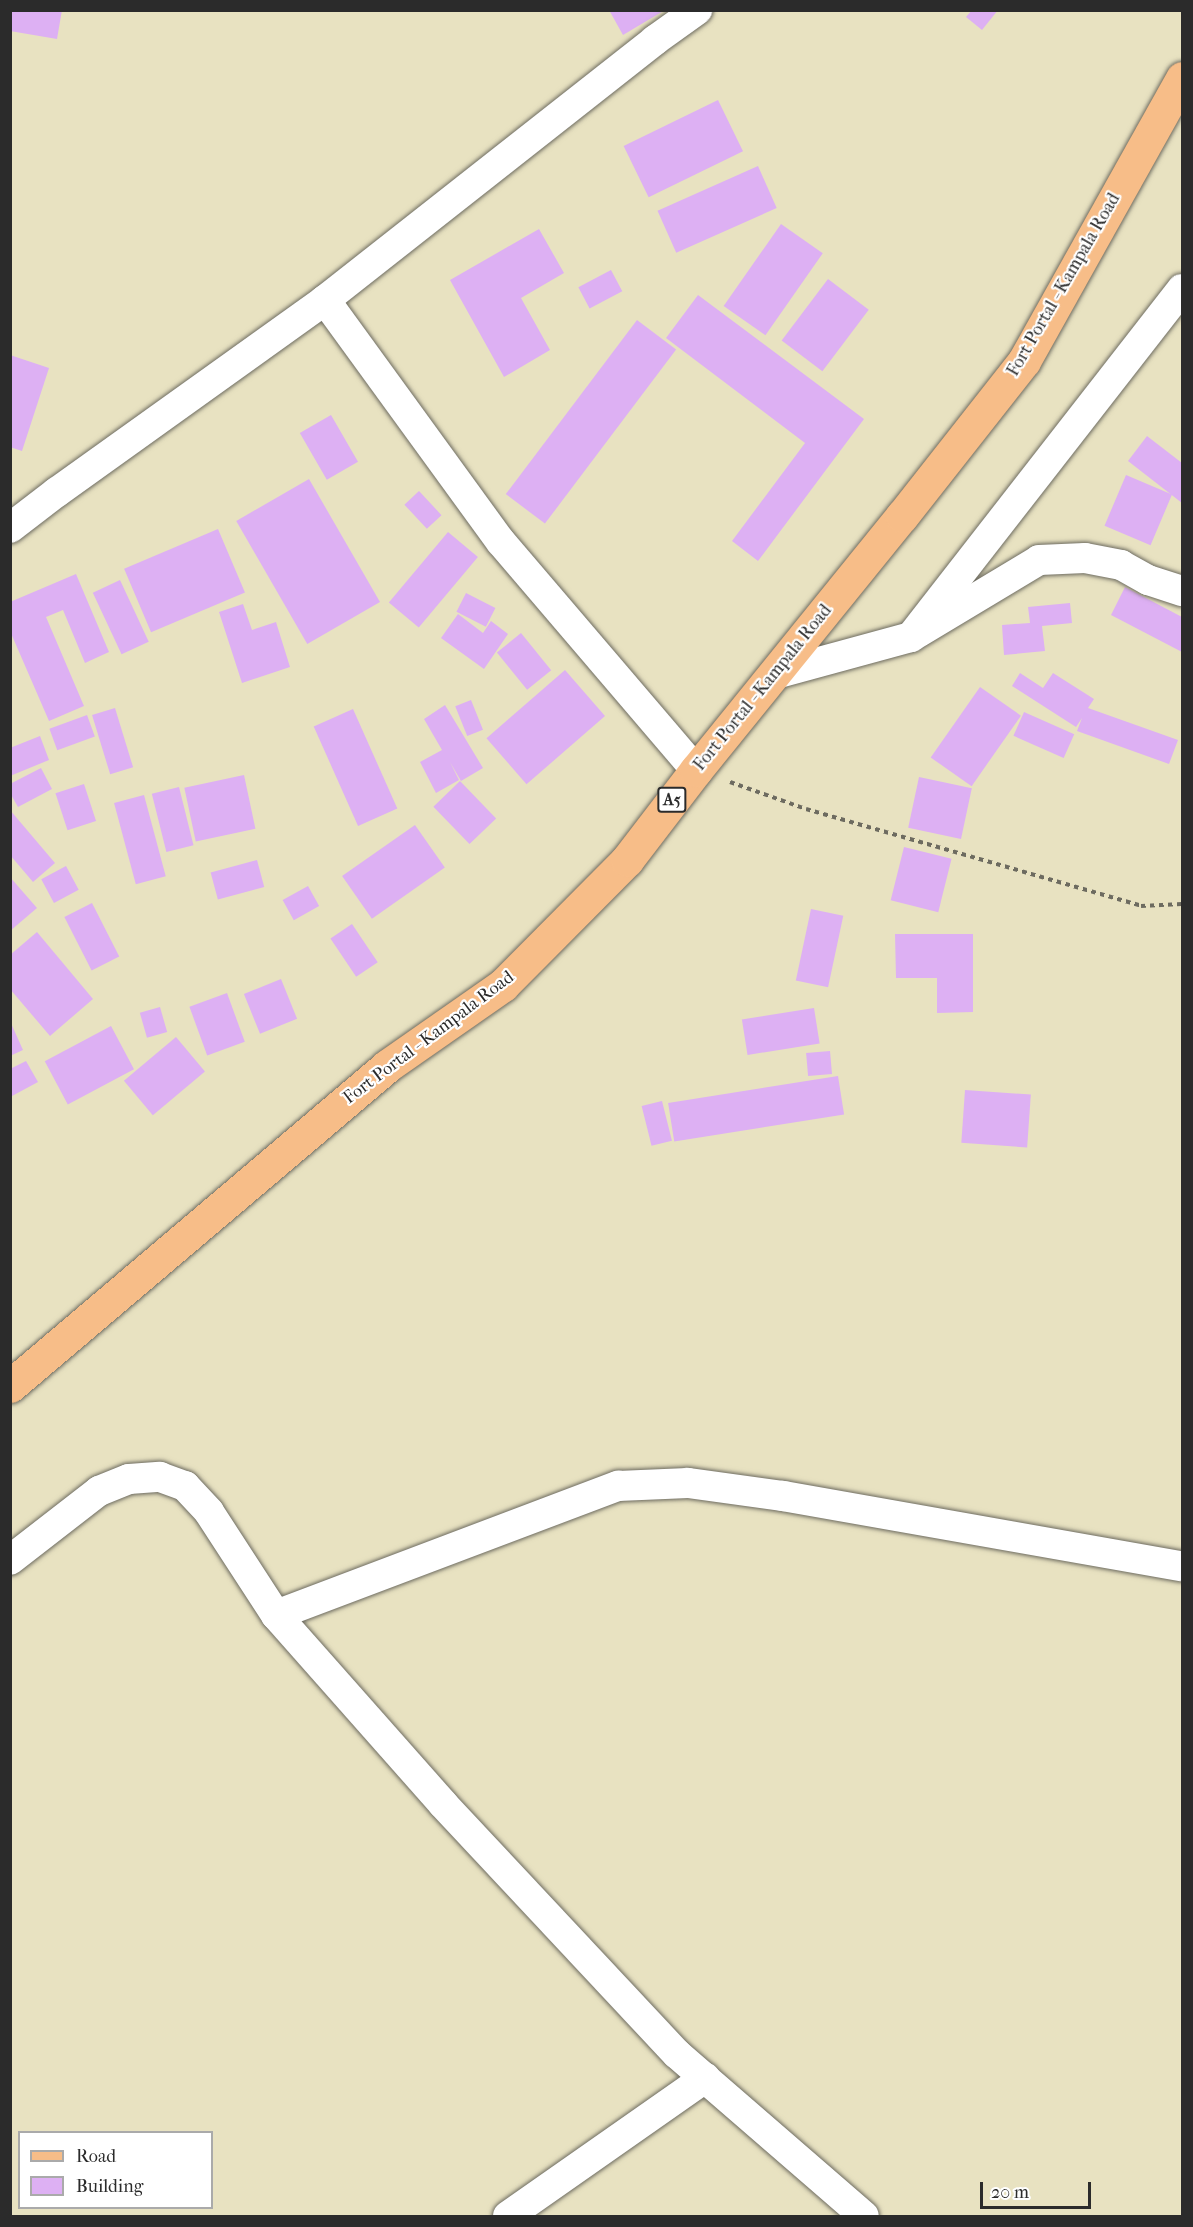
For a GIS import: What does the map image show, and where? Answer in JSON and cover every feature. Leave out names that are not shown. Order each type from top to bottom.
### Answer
[{"type":"main road","name":"Fort Portal - Kampala Road","points":[[10,1386],[387,1066],[503,985],[627,860],[696,770],[1024,361],[1182,78]]},
{"type":"street","points":[[10,528],[325,300],[655,40],[697,10]]},
{"type":"street","points":[[911,637],[1182,289]]},
{"type":"street","points":[[325,300],[501,542],[696,770]]},
{"type":"street","points":[[775,674],[911,637],[1040,560],[1085,558],[1121,565],[1148,580],[1182,591]]},
{"type":"street","points":[[10,1560],[99,1491],[129,1479],[160,1477],[185,1486],[208,1512],[276,1615],[442,1804],[677,2054],[864,2217]]},
{"type":"street","points":[[276,1615],[618,1486],[688,1483],[724,1488],[1182,1566]]},
{"type":"street","points":[[508,2217],[705,2078]]},
{"type":"path","points":[[696,770],[806,809],[1141,906],[1182,904]]},
{"type":"building","points":[[10,10],[62,10],[57,39],[10,31]]},
{"type":"building","points":[[609,10],[665,10],[623,35]]},
{"type":"building","points":[[972,10],[998,10],[982,30],[966,17]]},
{"type":"building","points":[[718,100],[743,151],[649,197],[624,146]]},
{"type":"building","points":[[758,166],[777,208],[676,253],[658,211]]},
{"type":"building","points":[[781,224],[823,253],[765,335],[724,306]]},
{"type":"building","points":[[539,229],[564,273],[521,298],[550,350],[504,377],[450,280]]},
{"type":"building","points":[[611,270],[622,291],[590,309],[578,287]]},
{"type":"building","points":[[828,279],[869,310],[822,371],[782,340]]},
{"type":"building","points":[[698,295],[864,419],[758,561],[732,541],[805,443],[666,338]]},
{"type":"building","points":[[637,320],[676,349],[545,524],[506,494]]},
{"type":"building","points":[[10,355],[49,368],[22,451],[10,447]]},
{"type":"building","points":[[331,415],[358,462],[327,480],[300,433]]},
{"type":"building","points":[[1147,436],[1182,463],[1182,503],[1128,461]]},
{"type":"building","points":[[1126,475],[1172,495],[1151,545],[1105,526]]},
{"type":"building","points":[[309,479],[380,602],[307,644],[236,521]]},
{"type":"building","points":[[419,491],[442,515],[427,529],[404,505]]},
{"type":"building","points":[[218,529],[245,593],[151,632],[124,569]]},
{"type":"building","points":[[448,532],[478,557],[419,628],[389,602]]},
{"type":"building","points":[[76,574],[109,652],[85,663],[63,610],[46,617],[84,706],[49,721],[10,631],[10,602]]},
{"type":"building","points":[[120,580],[149,642],[122,654],[93,593]]},
{"type":"building","points":[[1125,587],[1182,617],[1182,652],[1111,615]]},
{"type":"building","points":[[466,593],[495,608],[486,627],[456,612]]},
{"type":"building","points":[[1070,603],[1072,623],[1042,626],[1045,651],[1004,655],[1002,625],[1030,623],[1028,607]]},
{"type":"building","points":[[243,604],[252,630],[276,622],[290,667],[242,683],[219,612]]},
{"type":"building","points":[[458,614],[483,633],[491,621],[508,634],[484,669],[441,638]]},
{"type":"building","points":[[521,633],[551,670],[527,690],[497,653]]},
{"type":"building","points":[[565,670],[605,716],[527,784],[487,738]]},
{"type":"building","points":[[1020,673],[1043,688],[1053,673],[1094,699],[1088,708],[1178,740],[1169,764],[1077,731],[1082,718],[1076,727],[1012,686]]},
{"type":"building","points":[[980,687],[1021,716],[972,786],[931,757]]},
{"type":"building","points":[[471,700],[483,730],[467,736],[455,706]]},
{"type":"building","points":[[445,705],[483,768],[461,781],[450,762],[459,780],[436,793],[420,762],[442,750],[424,719]]},
{"type":"building","points":[[115,708],[133,767],[110,774],[92,715]]},
{"type":"building","points":[[353,709],[397,809],[358,826],[314,726]]},
{"type":"building","points":[[1024,712],[1074,734],[1064,758],[1013,736]]},
{"type":"building","points":[[87,715],[95,737],[57,750],[49,729]]},
{"type":"building","points":[[40,736],[49,760],[10,776],[10,748]]},
{"type":"building","points":[[41,768],[52,789],[18,807],[10,793],[10,784]]},
{"type":"building","points":[[244,775],[255,829],[196,841],[184,788]]},
{"type":"building","points":[[919,777],[972,788],[961,839],[908,828]]},
{"type":"building","points":[[460,781],[496,818],[470,844],[433,807]]},
{"type":"building","points":[[84,784],[96,821],[68,830],[55,793]]},
{"type":"building","points":[[179,787],[194,845],[166,852],[152,794]]},
{"type":"building","points":[[144,795],[166,876],[136,884],[114,803]]},
{"type":"building","points":[[10,810],[55,863],[33,882],[10,855]]},
{"type":"building","points":[[415,825],[445,868],[372,919],[342,876]]},
{"type":"building","points":[[904,847],[952,859],[938,912],[891,900]]},
{"type":"building","points":[[257,860],[264,887],[218,899],[211,872]]},
{"type":"building","points":[[66,866],[79,890],[54,903],[41,879]]},
{"type":"building","points":[[10,877],[37,908],[10,931]]},
{"type":"building","points":[[308,886],[319,906],[294,920],[283,900]]},
{"type":"building","points":[[92,903],[119,956],[92,971],[64,917]]},
{"type":"building","points":[[811,909],[843,916],[828,987],[796,980]]},
{"type":"building","points":[[352,924],[378,962],[356,977],[330,939]]},
{"type":"building","points":[[37,932],[93,999],[50,1036],[10,989],[10,955]]},
{"type":"building","points":[[895,934],[973,934],[973,1012],[937,1013],[937,978],[896,978]]},
{"type":"building","points":[[281,979],[297,1019],[260,1034],[244,994]]},
{"type":"building","points":[[227,993],[245,1042],[207,1056],[189,1007]]},
{"type":"building","points":[[160,1007],[167,1032],[147,1038],[140,1013]]},
{"type":"building","points":[[814,1008],[820,1044],[748,1055],[742,1019]]},
{"type":"building","points":[[10,1021],[23,1050],[10,1056]]},
{"type":"building","points":[[111,1026],[134,1069],[68,1104],[45,1061]]},
{"type":"building","points":[[176,1037],[205,1071],[153,1115],[124,1081]]},
{"type":"building","points":[[830,1051],[832,1074],[808,1076],[806,1053]]},
{"type":"building","points":[[26,1061],[38,1082],[12,1096],[10,1069]]},
{"type":"building","points":[[838,1076],[844,1115],[674,1141],[668,1103]]},
{"type":"building","points":[[965,1090],[1031,1095],[1027,1147],[961,1143]]},
{"type":"building","points":[[662,1101],[672,1141],[652,1146],[642,1106]]}]
